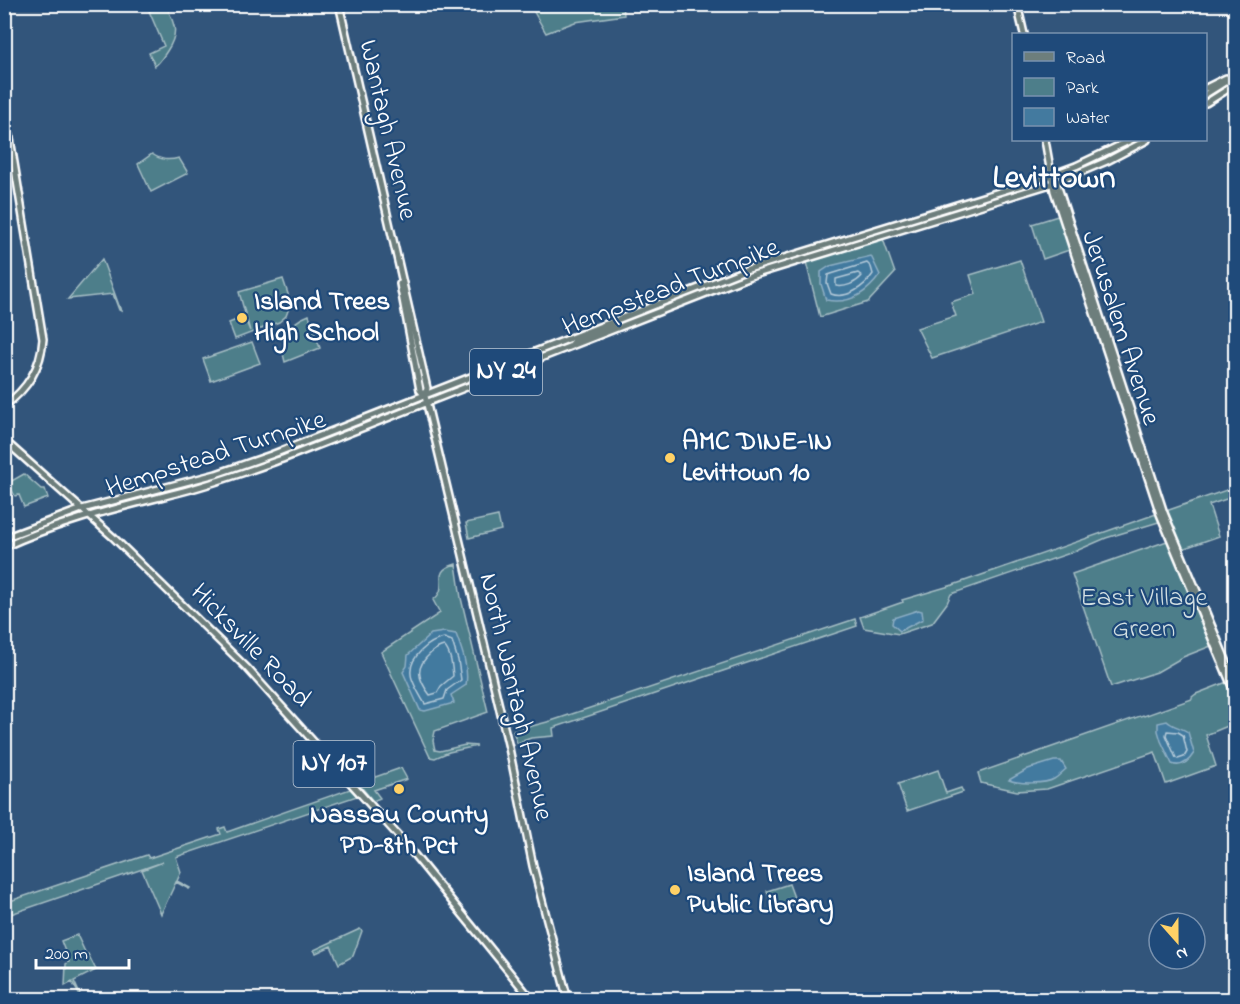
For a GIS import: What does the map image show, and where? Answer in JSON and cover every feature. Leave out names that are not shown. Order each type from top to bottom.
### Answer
[{"type":"main road","name":"Wantagh Avenue","points":[[339,4],[427,388],[425,396],[427,403]]},
{"type":"main road","points":[[1017,4],[1024,33]]},
{"type":"main road","points":[[1207,87],[1236,74]]},
{"type":"main road","points":[[1207,93],[1236,74]]},
{"type":"main road","points":[[1207,102],[1236,84]]},
{"type":"main road","points":[[4,102],[43,339],[40,358],[32,377],[21,392],[4,406]]},
{"type":"main road","name":"Jerusalem Avenue","points":[[1045,141],[1054,183],[1160,514],[1236,696]]},
{"type":"main road","name":"Hempstead Turnpike","points":[[4,537],[82,509],[238,467],[781,257],[1053,175],[1129,141]]},
{"type":"main road","name":"Hempstead Turnpike","points":[[4,547],[45,530],[89,516],[241,474],[750,276],[1054,183],[1107,161],[1145,141]]},
{"type":"main road","name":"Jerusalem Avenue","points":[[1054,183],[1164,513],[1236,684]]},
{"type":"main road","points":[[570,347],[573,342],[607,328],[624,317]]},
{"type":"main road","points":[[567,339],[570,347]]},
{"type":"main road","name":"North Wantagh Avenue","points":[[427,403],[509,748],[533,866],[568,999]]},
{"type":"main road","name":"Hicksville Road","points":[[4,440],[104,529],[271,692],[403,841],[532,999]]},
{"type":"main road","points":[[58,517],[71,509],[69,497]]},
{"type":"main road","points":[[104,529],[102,517],[108,511]]},
{"type":"main road","name":"Hicksville Road","points":[[517,983],[527,999]]},
{"type":"green space","points":[[166,5],[175,33],[167,51],[155,66],[149,53],[164,46],[149,11]]},
{"type":"green space","points":[[530,5],[623,5],[624,15],[575,22],[546,33]]},
{"type":"green space","points":[[152,154],[158,158],[179,158],[188,173],[151,192],[138,164]]},
{"type":"green space","points":[[1061,215],[1072,249],[1043,259],[1032,224]]},
{"type":"green space","points":[[883,239],[895,273],[868,302],[820,317],[806,262]]},
{"type":"green space","points":[[102,259],[121,311],[113,294],[68,299]]},
{"type":"green space","points":[[1020,260],[1041,322],[932,358],[917,328],[956,316],[951,302],[976,294],[970,275]]},
{"type":"green space","points":[[283,279],[288,294],[289,308],[286,316],[279,322],[235,339],[229,323],[244,317],[250,331],[239,292]]},
{"type":"green space","points":[[309,315],[320,348],[285,362],[283,346],[286,333],[295,323]]},
{"type":"green space","points":[[252,342],[260,363],[211,381],[203,359]]},
{"type":"green space","points":[[24,474],[41,489],[45,489],[48,498],[24,507],[19,495],[15,496],[8,483]]},
{"type":"green space","points":[[1235,487],[1235,496],[1209,505],[1219,536],[1182,549],[1166,511]]},
{"type":"green space","points":[[1159,513],[1162,521],[1106,538],[1076,551],[951,594],[932,623],[899,634],[864,628],[860,617],[903,602],[902,600],[953,585]]},
{"type":"green space","points":[[498,516],[501,530],[469,538],[466,523]]},
{"type":"green space","name":"East Village Green","points":[[1173,539],[1216,644],[1183,657],[1157,672],[1111,687],[1072,574]]},
{"type":"green space","points":[[456,564],[461,598],[488,712],[435,731],[433,741],[435,750],[440,751],[465,745],[477,746],[449,752],[435,758],[430,757],[381,652],[440,613],[433,600],[441,590],[441,575],[447,567]]},
{"type":"green space","points":[[855,619],[857,626],[553,728],[554,736],[531,738],[517,743],[513,731],[551,721]]},
{"type":"green space","points":[[1227,682],[1235,702],[1235,723],[1206,735],[1216,766],[1166,784],[1155,752],[1047,789],[1017,791],[981,783],[978,773],[1192,699],[1196,694]]},
{"type":"green space","points":[[401,768],[407,779],[374,790],[380,798],[373,801],[358,783]]},
{"type":"green space","points":[[938,770],[946,793],[961,788],[963,792],[907,811],[898,784]]},
{"type":"green space","points":[[350,789],[357,796],[176,857],[181,872],[177,881],[190,888],[176,882],[161,914],[142,870],[163,862],[5,916],[4,903],[147,855],[149,858],[221,834],[219,829],[225,827],[227,832]]},
{"type":"green space","points":[[789,884],[796,903],[777,910],[773,908],[767,891]]},
{"type":"green space","points":[[360,929],[362,931],[353,956],[339,964],[331,946],[316,953],[314,950]]},
{"type":"green space","points":[[77,935],[96,970],[74,981],[82,999],[72,982],[65,986],[66,964],[69,962],[61,941]]},
{"type":"water","points":[[871,256],[880,275],[864,292],[843,301],[826,300],[821,284],[821,272],[830,266]]},
{"type":"water","points":[[918,610],[922,611],[923,619],[900,631],[892,624],[893,618]]},
{"type":"water","points":[[444,632],[456,634],[466,666],[466,685],[451,695],[454,703],[425,711],[420,710],[403,672],[407,666],[408,655],[431,634]]},
{"type":"water","points":[[1167,721],[1188,732],[1194,753],[1182,764],[1172,764],[1161,741],[1158,723]]},
{"type":"water","points":[[1061,761],[1066,769],[1054,779],[1032,783],[1009,780],[1028,769]]},
{"type":"place","name":"Island Trees High School","points":[[242,318]]},
{"type":"place","name":"AMC DINE-IN Levittown 10","points":[[670,458]]},
{"type":"place","name":"Nassau County PD-8th Pct","points":[[399,789]]},
{"type":"place","name":"Island Trees Public Library","points":[[675,890]]},
{"type":"district","name":"Levittown","points":[[1054,179]]}]
